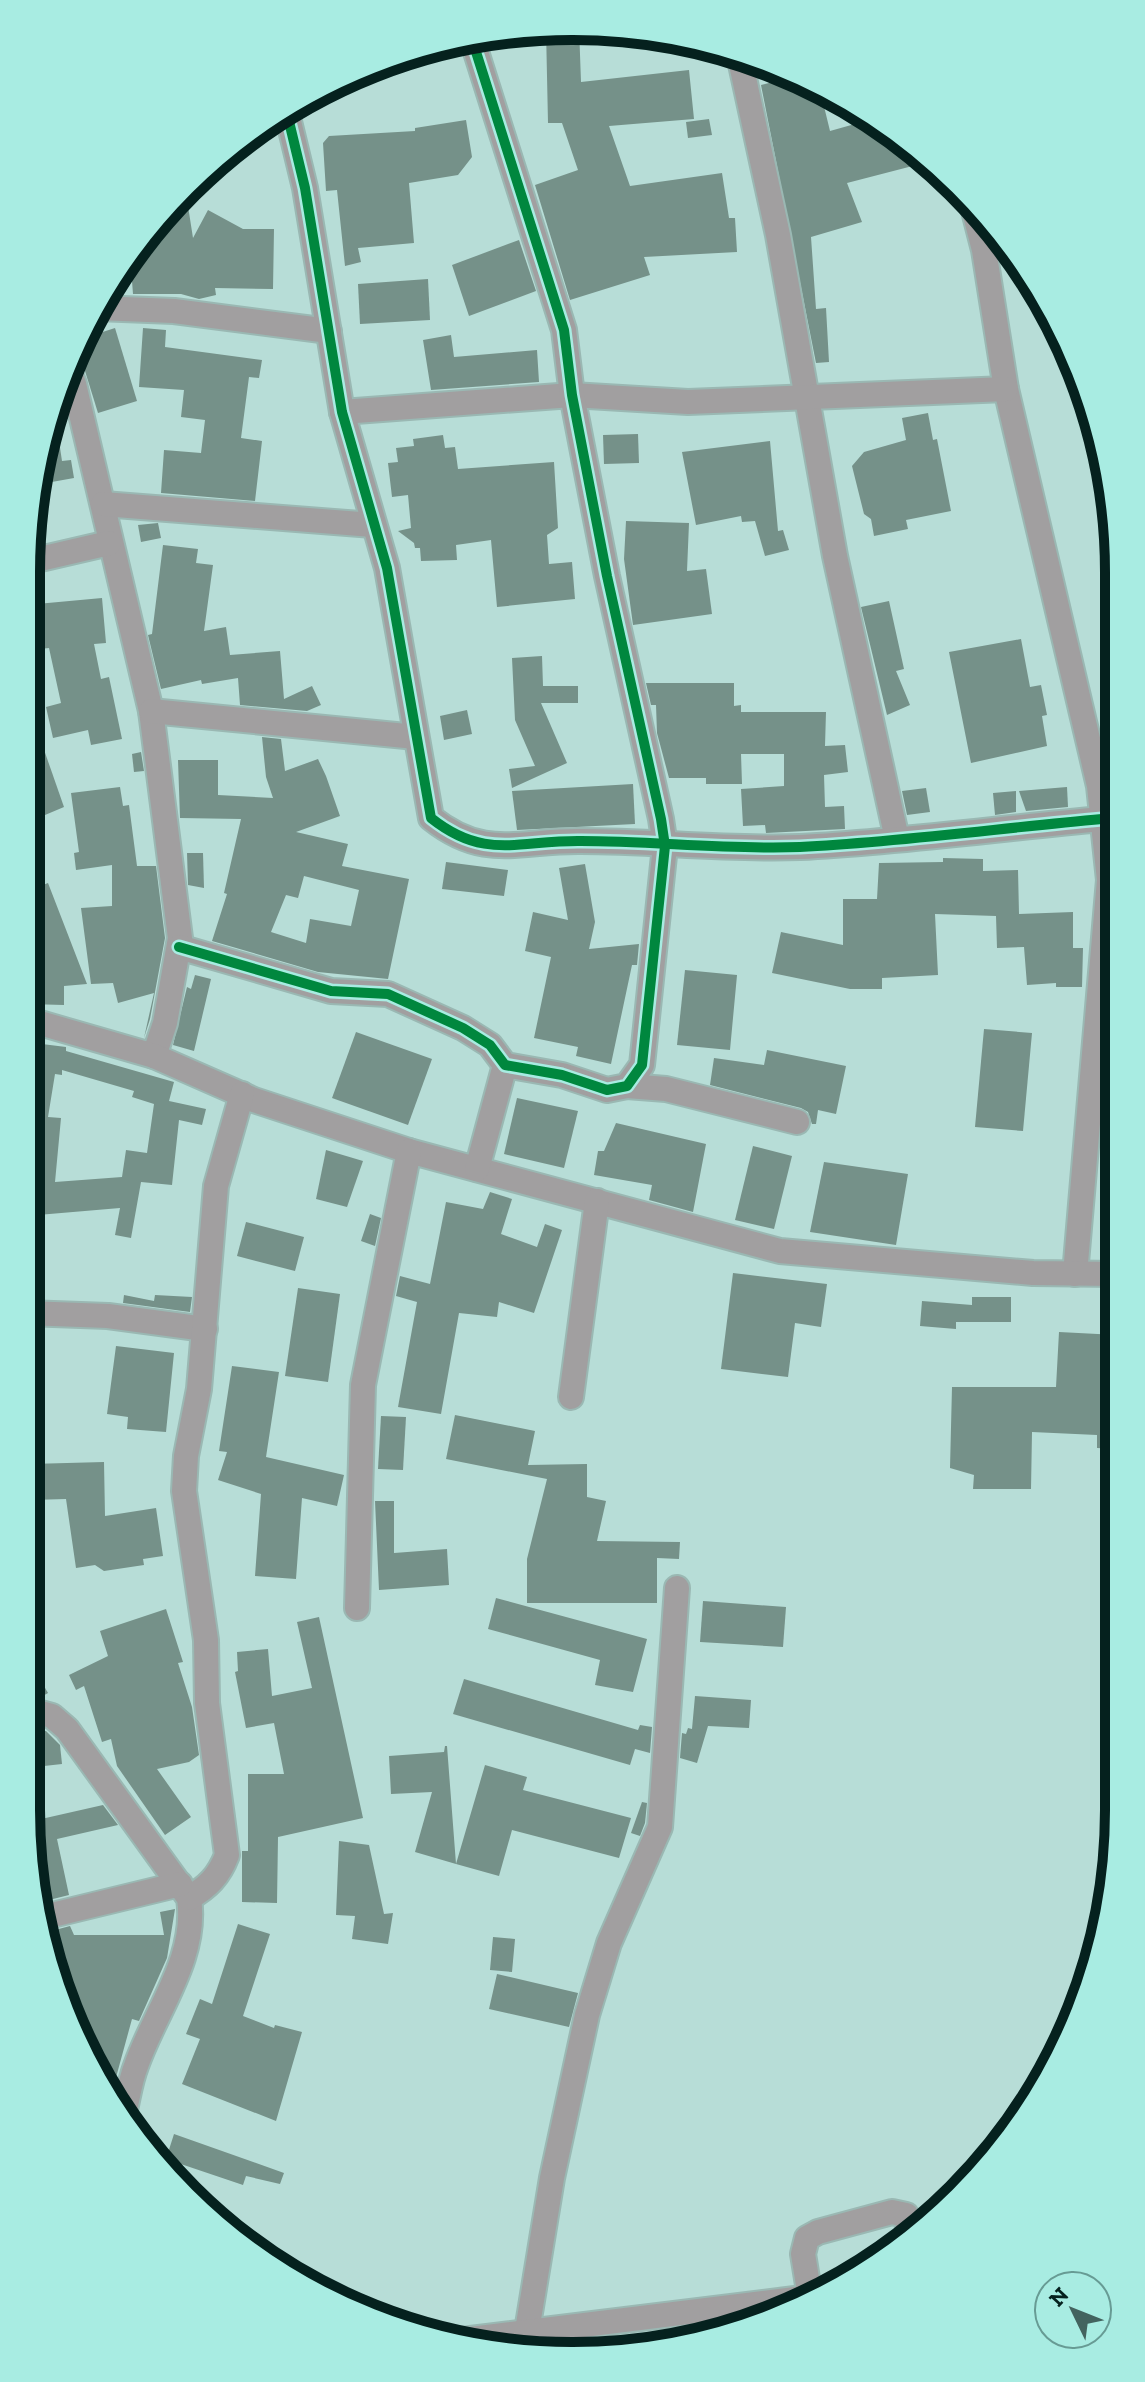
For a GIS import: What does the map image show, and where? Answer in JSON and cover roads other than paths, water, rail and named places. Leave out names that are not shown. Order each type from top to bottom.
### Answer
[{"type":"street","points":[[475,49],[564,330],[572,395],[665,846],[642,1065],[627,1086]]},
{"type":"street","points":[[742,67],[778,235],[804,396],[897,839]]},
{"type":"street","points":[[284,125],[305,188],[342,412],[387,568],[431,818],[450,833],[477,844],[503,846],[580,841],[665,846],[798,847],[1102,819]]},
{"type":"street","points":[[978,227],[1006,389],[1099,786],[1105,845]]},
{"type":"street","points":[[110,308],[174,311],[329,331]]},
{"type":"street","points":[[73,389],[151,711],[179,947],[165,1023],[154,1056]]},
{"type":"street","points":[[342,412],[572,395],[688,402],[1006,389]]},
{"type":"street","points":[[103,504],[373,525]]},
{"type":"street","points":[[40,559],[109,543]]},
{"type":"street","points":[[151,711],[416,737]]},
{"type":"street","points":[[1075,1274],[1105,942]]},
{"type":"street","points":[[179,947],[331,991],[388,994],[463,1028],[490,1045],[505,1065],[562,1075],[607,1090],[627,1086],[666,1089],[797,1122]]},
{"type":"street","points":[[40,1023],[154,1056],[242,1094],[409,1151],[780,1251],[914,1265],[1105,1274]]},
{"type":"street","points":[[477,1169],[505,1065]]},
{"type":"street","points":[[51,1916],[207,1888],[221,1871],[227,1855],[207,1703],[206,1640],[184,1491],[205,1329],[216,1186],[242,1094]]},
{"type":"street","points":[[357,1608],[363,1385],[409,1151]]},
{"type":"street","points":[[571,1397],[597,1201]]},
{"type":"street","points":[[40,1313],[95,1315],[205,1329]]},
{"type":"street","points":[[527,2331],[552,2178],[587,2015],[609,1943],[660,1827],[677,1588]]},
{"type":"street","points":[[40,1713],[52,1716],[67,1729],[184,1891],[193,1923],[184,1955],[135,2067],[127,2101]]},
{"type":"street","points":[[812,2285],[803,2254],[807,2238],[818,2232],[892,2212],[906,2215],[907,2223]]},
{"type":"street","points":[[493,2336],[774,2302]]}]
